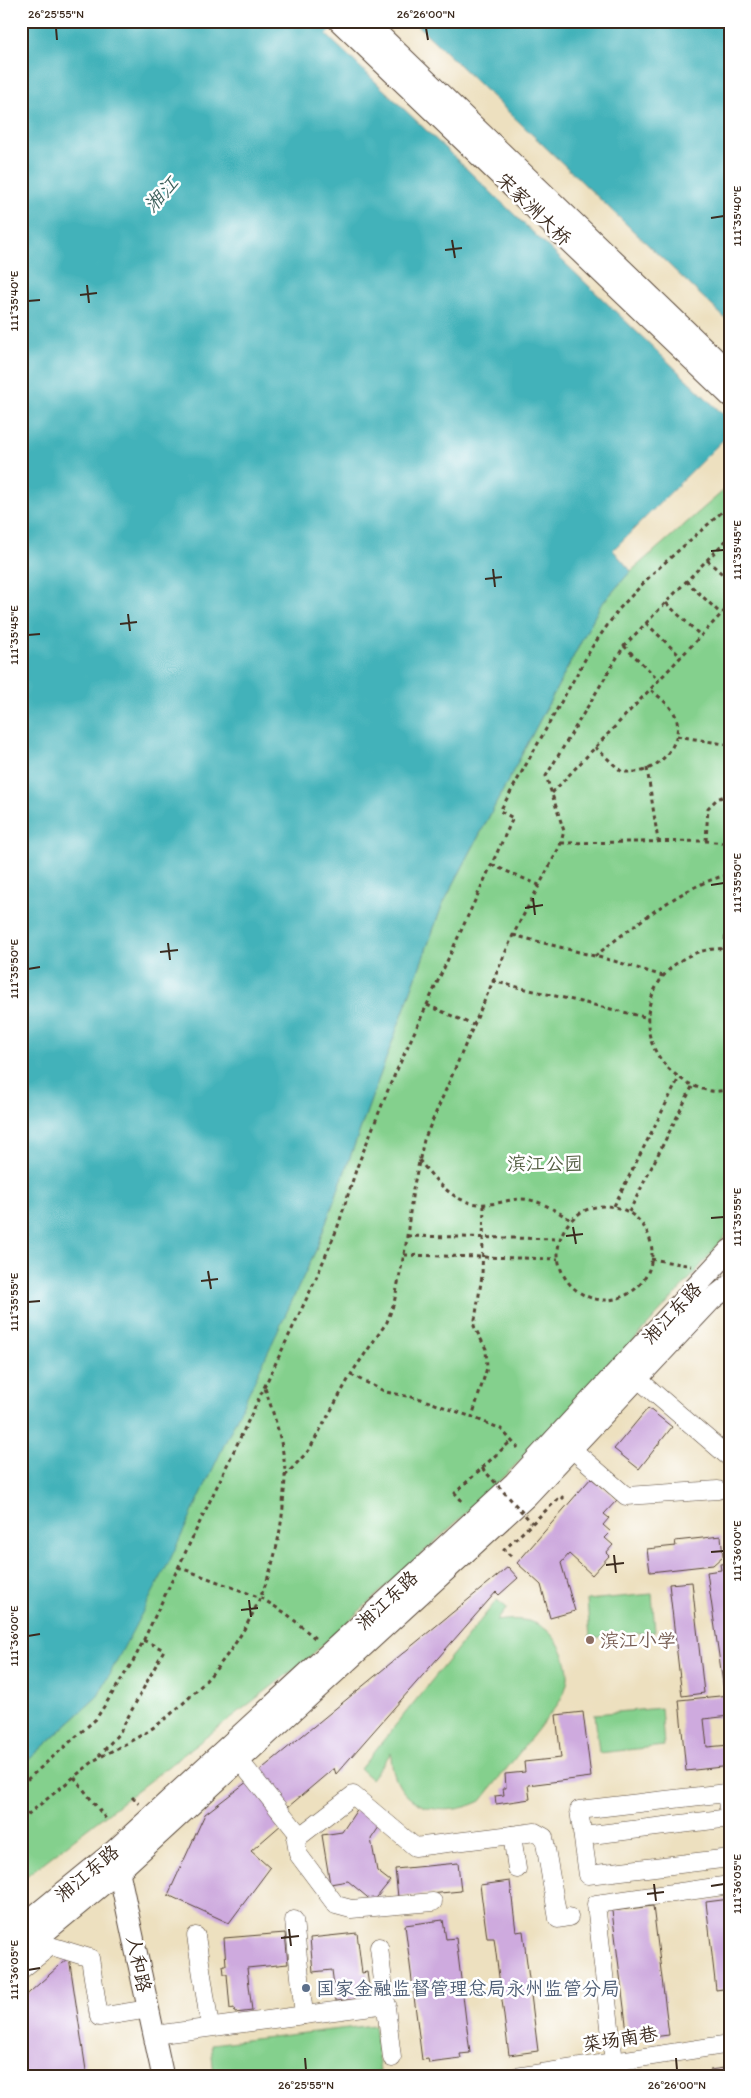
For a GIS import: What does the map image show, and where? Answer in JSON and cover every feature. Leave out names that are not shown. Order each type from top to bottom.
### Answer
[{"type":"main road","name":"宋家洲大桥","points":[[339,21],[730,396]]},
{"type":"main road","name":"宋家洲大桥","points":[[365,21],[730,373]]},
{"type":"main road","name":"湘江东路","points":[[21,1952],[117,1861],[330,1652],[514,1483],[730,1250]]},
{"type":"main road","name":"湘江东路","points":[[21,1927],[117,1861],[239,1760],[527,1496],[711,1300],[730,1286]]},
{"type":"main road","name":"人和路","points":[[117,1861],[163,2077]]},
{"type":"street","points":[[638,1378],[730,1458]]},
{"type":"street","points":[[572,1449],[626,1496],[718,1490]]},
{"type":"street","points":[[239,1760],[300,1836]]},
{"type":"street","points":[[730,1822],[726,1793],[579,1810],[588,1875],[730,1858]]},
{"type":"street","points":[[434,1902],[352,1910],[336,1905],[298,1854],[296,1840],[353,1795],[415,1847],[535,1832],[544,1837],[558,1919],[569,1917]]},
{"type":"street","points":[[583,1836],[729,1818]]},
{"type":"street","points":[[512,1835],[517,1869]]},
{"type":"street","points":[[606,2067],[596,1904],[730,1886]]},
{"type":"street","points":[[294,1920],[304,2015]]},
{"type":"street","points":[[196,1936],[210,2028]]},
{"type":"street","points":[[21,1970],[51,1946],[90,1958],[99,2017],[148,2009]]},
{"type":"street","points":[[379,1947],[392,2058]]},
{"type":"street","points":[[154,2035],[387,2004]]},
{"type":"street","name":"菜场南巷","points":[[516,2077],[606,2067],[730,2044]]},
{"type":"path","points":[[21,1785],[96,1719],[135,1658],[265,1388],[337,1229],[357,1167],[390,1085],[513,818],[500,811],[592,647],[620,609],[653,573],[730,505]]},
{"type":"path","points":[[285,1476],[309,1450],[351,1375],[387,1322],[394,1303],[404,1255],[413,1189],[424,1140],[513,934],[561,843],[564,830],[546,776],[624,646],[730,536]]},
{"type":"path","points":[[707,560],[730,581]]},
{"type":"path","points":[[686,581],[721,614]]},
{"type":"path","points":[[666,602],[701,636]]},
{"type":"path","points":[[552,793],[730,605]]},
{"type":"path","points":[[646,624],[681,657]]},
{"type":"path","points":[[624,646],[659,680]]},
{"type":"path","points":[[595,747],[622,772],[638,772],[656,764],[670,751],[677,736],[678,721],[672,709],[650,689]]},
{"type":"path","points":[[677,736],[730,745]]},
{"type":"path","points":[[647,768],[658,842]]},
{"type":"path","points":[[706,841],[708,808],[717,799],[730,794]]},
{"type":"path","points":[[561,843],[706,841],[730,844]]},
{"type":"path","points":[[492,865],[539,885]]},
{"type":"path","points":[[595,956],[647,916],[681,895],[729,874],[728,949],[713,948],[691,953],[672,966],[658,983],[649,1004],[648,1027],[654,1049],[667,1068],[680,1078],[710,1091],[730,1090]]},
{"type":"path","points":[[513,934],[663,976]]},
{"type":"path","points":[[492,981],[649,1018]]},
{"type":"path","points":[[427,1005],[473,1025]]},
{"type":"path","points":[[614,1206],[680,1078]]},
{"type":"path","points":[[629,1212],[693,1085]]},
{"type":"path","points":[[419,1160],[437,1182],[456,1198],[484,1205],[522,1199],[548,1206],[571,1220]]},
{"type":"path","points":[[472,1417],[487,1368],[486,1349],[474,1326],[482,1276],[484,1205]]},
{"type":"path","points":[[598,1206],[614,1206],[629,1212],[641,1223],[649,1237],[650,1268],[642,1282],[631,1293],[617,1299],[602,1300],[587,1297],[574,1289],[564,1277],[558,1259],[560,1239],[571,1220],[583,1211],[598,1206]]},
{"type":"path","points":[[407,1236],[560,1239]]},
{"type":"path","points":[[404,1255],[558,1259]]},
{"type":"path","points":[[651,1259],[712,1270]]},
{"type":"path","points":[[351,1375],[386,1392],[421,1399],[500,1429],[518,1448]]},
{"type":"path","points":[[95,1760],[160,1723],[205,1682],[238,1640],[261,1598],[278,1546],[285,1476],[281,1440],[265,1388]]},
{"type":"path","points":[[462,1501],[454,1493],[511,1441]]},
{"type":"path","points":[[482,1468],[532,1523]]},
{"type":"path","points":[[511,1556],[504,1550],[561,1496],[566,1501]]},
{"type":"path","points":[[178,1567],[261,1598],[287,1614],[330,1652]]},
{"type":"path","points":[[21,1820],[95,1760],[120,1732],[164,1650],[143,1640]]},
{"type":"path","points":[[74,1777],[106,1819]]},
{"type":"path","points":[[132,1797],[142,1806]]},
{"type":"green space","name":"滨江公园","points":[[730,485],[730,1230],[694,1274],[569,1412],[477,1503],[306,1660],[21,1880],[21,1767],[98,1696],[316,1250],[442,906],[600,606],[631,571]]},
{"type":"green space","points":[[652,1594],[655,1632],[590,1638],[587,1600]]},
{"type":"green space","points":[[497,1600],[507,1608],[497,1621],[529,1621],[539,1625],[551,1634],[561,1648],[568,1671],[568,1678],[567,1685],[558,1704],[481,1801],[449,1810],[434,1809],[420,1804],[408,1797],[399,1785],[393,1771],[391,1753],[371,1779],[360,1769]]},
{"type":"green space","points":[[661,1708],[664,1746],[599,1753],[595,1714]]},
{"type":"green space","points":[[374,2025],[380,2072],[339,2077],[214,2077],[211,2044]]},
{"type":"water","points":[[21,21],[312,21],[730,421],[730,433],[613,550],[631,571],[600,606],[442,906],[316,1250],[169,1562],[98,1696],[21,1767]]},
{"type":"water","points":[[413,21],[730,21],[730,323]]},
{"type":"building","points":[[730,1387],[730,1418],[726,1405]]},
{"type":"building","points":[[648,1408],[672,1427],[639,1469],[614,1449]]},
{"type":"building","points":[[591,1478],[617,1500],[604,1514],[609,1518],[603,1525],[611,1532],[605,1538],[613,1545],[606,1553],[609,1556],[592,1575],[569,1554],[561,1563],[575,1611],[550,1618],[541,1585],[517,1563]]},
{"type":"building","points":[[721,1536],[723,1556],[713,1565],[650,1572],[647,1549],[676,1546],[675,1541]]},
{"type":"building","points":[[730,1563],[730,1690],[724,1691],[707,1572],[721,1570],[720,1564]]},
{"type":"building","points":[[508,1567],[518,1578],[499,1595],[496,1592],[336,1774],[334,1768],[288,1807],[258,1772]]},
{"type":"building","points":[[692,1582],[704,1693],[682,1696],[669,1584]]},
{"type":"building","points":[[730,1695],[730,1716],[704,1719],[707,1747],[730,1745],[730,1766],[686,1771],[679,1700]]},
{"type":"building","points":[[583,1712],[591,1777],[528,1785],[530,1799],[496,1804],[495,1796],[504,1795],[503,1788],[506,1788],[505,1774],[525,1772],[524,1762],[561,1758],[556,1715]]},
{"type":"building","points":[[248,1781],[282,1824],[251,1851],[270,1868],[229,1923],[168,1895],[205,1814]]},
{"type":"building","points":[[358,1808],[381,1824],[371,1839],[377,1871],[390,1881],[373,1902],[348,1881],[330,1884],[322,1835],[342,1832]]},
{"type":"building","points":[[458,1863],[461,1891],[398,1897],[395,1869]]},
{"type":"building","points":[[510,1881],[516,1932],[523,1931],[538,2051],[509,2055],[494,1938],[487,1938],[480,1885]]},
{"type":"building","points":[[730,1899],[730,1988],[716,1990],[706,1902]]},
{"type":"building","points":[[653,1906],[669,2035],[628,2040],[612,1911]]},
{"type":"building","points":[[443,1920],[446,1939],[456,1938],[470,2053],[460,2054],[461,2059],[429,2063],[428,2059],[422,2060],[405,1925]]},
{"type":"building","points":[[285,1933],[288,1964],[247,1968],[252,2011],[235,2013],[234,2008],[230,2009],[227,1974],[224,1974],[223,1965],[226,1965],[224,1938]]},
{"type":"building","points":[[357,1933],[362,1973],[367,1972],[370,1994],[355,1996],[356,1999],[336,2001],[332,1970],[313,1972],[310,1938]]},
{"type":"building","points":[[69,1957],[87,2077],[21,2077],[21,2000]]},
{"type":"building","points":[[730,2064],[730,2077],[711,2077],[710,2070],[724,2068],[724,2065]]},
{"type":"building","points":[[696,2072],[696,2077],[668,2077],[668,2076]]},
{"type":"waterway","name":"湘江","points":[[289,54],[319,21]]},
{"type":"place","name":"滨江小学","points":[[590,1640]]},
{"type":"place","name":"国家金融监督管理总局永州监管分局","points":[[306,1988]]}]
